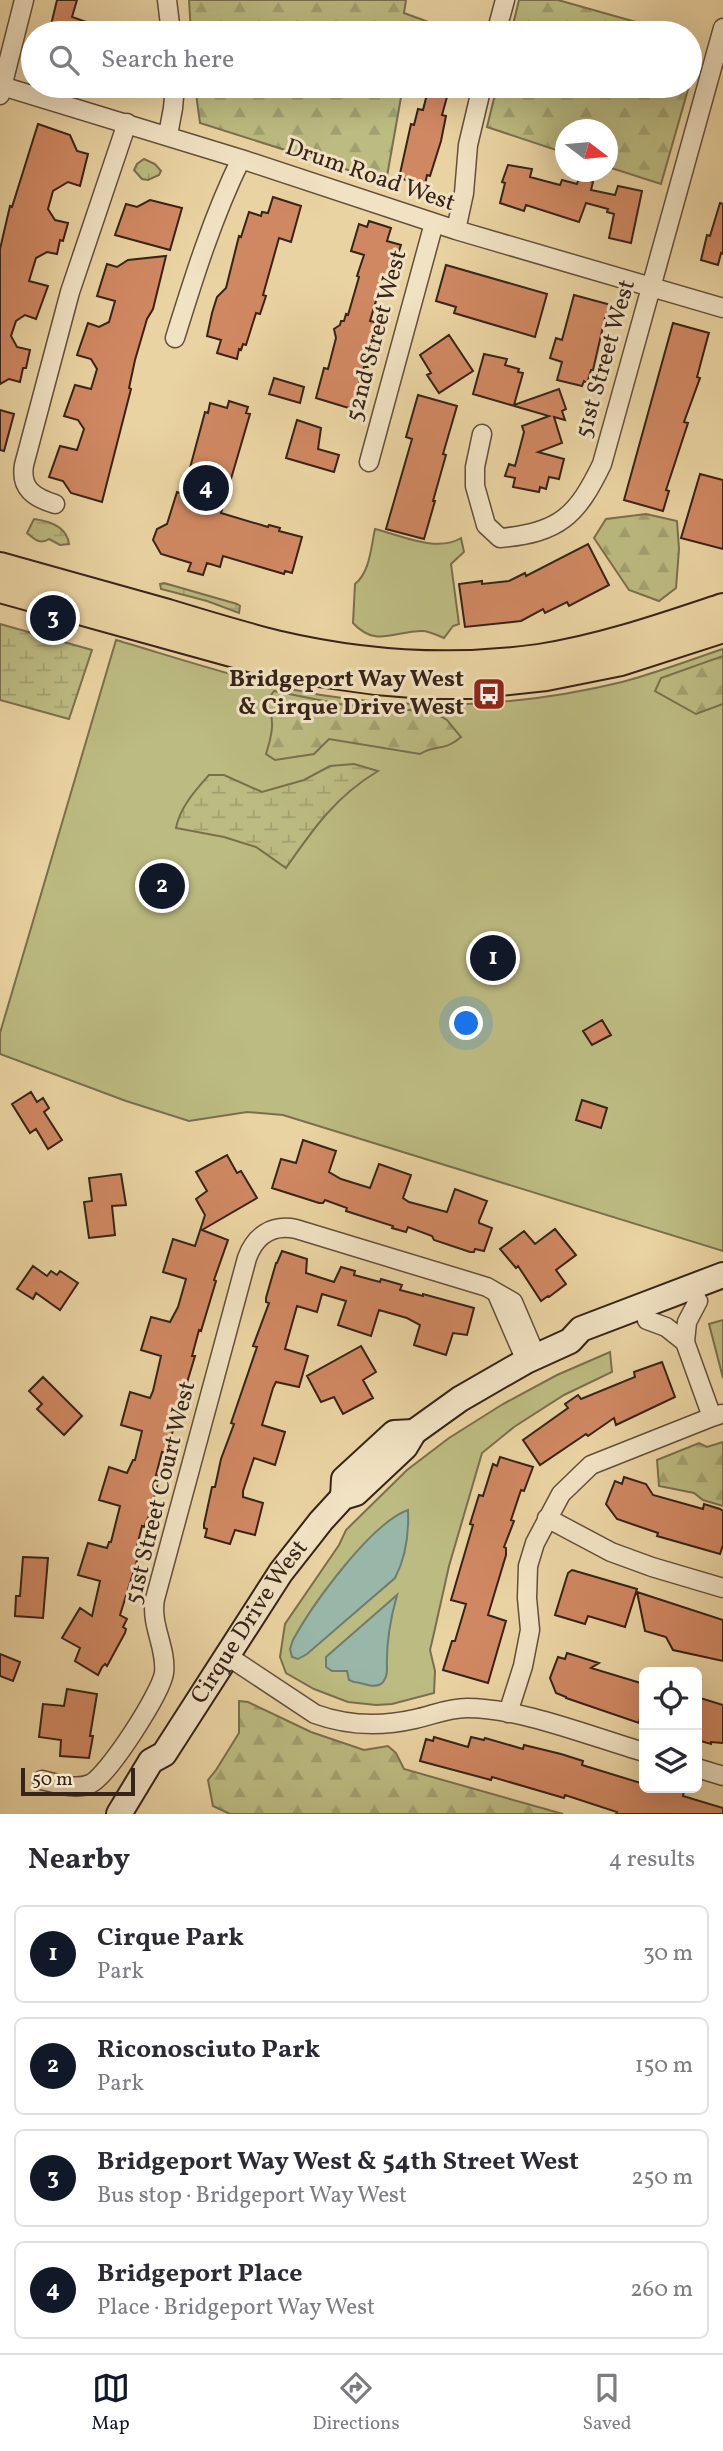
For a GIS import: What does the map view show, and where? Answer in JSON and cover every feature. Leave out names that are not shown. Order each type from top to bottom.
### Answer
[{"type":"main road","points":[[0,566],[275,644],[359,659],[403,663],[450,664],[539,658],[588,649],[640,635],[723,607]]},
{"type":"main road","points":[[0,589],[289,669],[425,685],[474,685],[546,677],[621,662],[723,629]]},
{"type":"main road","name":"Cirque Drive West","points":[[119,1814],[151,1762],[164,1754],[281,1572],[343,1497],[356,1493],[405,1447],[414,1433],[460,1399],[531,1359],[570,1341],[581,1329],[723,1275]]},
{"type":"main road","name":"Cirque Drive West","points":[[570,1341],[589,1343],[723,1292]]},
{"type":"main road","name":"Cirque Drive West","points":[[138,1814],[165,1769],[164,1754]]},
{"type":"street","points":[[1,91],[24,0]]},
{"type":"street","points":[[167,0],[170,21]]},
{"type":"street","points":[[499,21],[505,0]]},
{"type":"street","name":"51st Street West","points":[[482,434],[475,467],[475,486],[486,525],[500,538],[538,533],[557,524],[574,510],[588,492],[602,464],[723,28]]},
{"type":"street","name":"Drum Road West","points":[[1,91],[21,96]]},
{"type":"street","name":"Drum Road West","points":[[28,98],[168,135],[456,230],[723,309]]},
{"type":"street","points":[[168,135],[174,98]]},
{"type":"street","points":[[456,230],[464,193],[468,145],[479,98]]},
{"type":"street","points":[[55,504],[36,497],[29,491],[23,479],[23,466],[69,292],[127,124]]},
{"type":"street","points":[[175,338],[215,218],[241,159]]},
{"type":"street","name":"52nd Street West","points":[[369,461],[434,223]]},
{"type":"street","name":"51st Street Court West","points":[[43,1780],[72,1786],[94,1782],[114,1760],[161,1684],[164,1665],[154,1618],[156,1590],[247,1258],[255,1241],[264,1233],[281,1227],[296,1228],[476,1282],[514,1304],[531,1359]]},
{"type":"street","points":[[685,1342],[687,1322],[698,1301]]},
{"type":"street","points":[[508,1713],[523,1666],[530,1630],[528,1566],[547,1518],[565,1489],[591,1465],[718,1415],[685,1342],[666,1327],[648,1320]]},
{"type":"street","points":[[547,1518],[622,1556],[723,1588]]},
{"type":"street","points":[[226,1655],[315,1714],[331,1720],[374,1726],[450,1709],[468,1708],[508,1713],[639,1751]]},
{"type":"street","points":[[702,1770],[723,1776]]},
{"type":"green space","points":[[189,0],[406,0],[404,13],[426,21],[190,21]]},
{"type":"green space","points":[[519,0],[558,0],[632,21],[514,21]]},
{"type":"green space","points":[[197,98],[401,98],[386,182],[200,123]]},
{"type":"green space","points":[[494,98],[686,98],[661,184],[618,170],[618,119],[555,119],[555,150],[487,127]]},
{"type":"green space","points":[[144,159],[155,164],[161,171],[159,175],[148,180],[142,179],[134,170]]},
{"type":"green space","points":[[646,514],[677,521],[679,549],[676,588],[659,601],[629,590],[594,538],[606,519]]},
{"type":"green space","points":[[34,519],[51,523],[61,529],[69,544],[60,545],[49,539],[40,541],[32,537],[27,533]]},
{"type":"green space","points":[[375,529],[430,543],[441,544],[461,538],[464,552],[451,564],[459,624],[453,626],[444,638],[422,631],[378,637],[361,631],[353,623],[355,584],[367,566]]},
{"type":"green space","points":[[160,584],[237,604],[240,606],[239,613],[161,589]]},
{"type":"green space","points":[[0,624],[92,650],[69,719],[0,700]]},
{"type":"green space","points":[[116,640],[295,690],[359,700],[434,704],[510,701],[585,690],[622,682],[723,649],[723,1251],[283,1115],[247,1112],[189,1121],[126,1101],[0,1054],[0,1033]]},
{"type":"green space","points":[[723,656],[723,704],[696,714],[655,691],[661,678]]},
{"type":"green space","points":[[274,691],[339,704],[433,712],[447,720],[461,737],[449,745],[420,754],[329,739],[314,754],[275,760],[266,754],[272,727],[266,702]]},
{"type":"green space","points":[[354,764],[378,771],[338,802],[286,868],[256,847],[224,837],[176,828],[193,793],[209,775],[224,775],[262,792],[304,780],[330,766]]},
{"type":"green space","points":[[723,1320],[723,1378],[709,1324]]},
{"type":"green space","points":[[610,1352],[612,1372],[564,1395],[514,1427],[482,1453],[449,1566],[430,1650],[435,1671],[434,1693],[392,1704],[348,1702],[314,1689],[286,1673],[280,1657],[285,1624],[339,1545],[346,1530],[407,1470],[449,1438],[503,1404],[557,1375]]},
{"type":"green space","points":[[723,1442],[723,1506],[703,1500],[694,1493],[659,1486],[657,1460],[699,1443],[707,1447]]},
{"type":"green space","points":[[239,1701],[248,1702],[311,1732],[364,1750],[388,1746],[396,1753],[404,1769],[563,1814],[230,1814],[213,1806],[208,1780],[239,1733]]},
{"type":"shaded area","points":[[408,1510],[406,1545],[395,1578],[307,1654],[298,1659],[292,1657],[290,1649],[293,1640],[328,1587],[377,1531]]},
{"type":"shaded area","points":[[397,1595],[389,1632],[387,1673],[383,1682],[374,1686],[354,1682],[349,1680],[347,1671],[332,1671],[326,1667],[326,1657]]},
{"type":"building","points":[[57,0],[77,0],[72,17],[83,21],[52,21]]},
{"type":"building","points":[[426,98],[447,98],[442,115],[446,116],[441,141],[425,185],[399,178],[411,124],[414,125],[418,109],[423,110]]},
{"type":"building","points":[[38,124],[70,135],[77,151],[88,154],[80,186],[68,182],[53,191],[48,209],[55,220],[68,223],[57,254],[47,252],[36,258],[29,281],[48,286],[36,319],[25,315],[16,321],[11,336],[17,347],[30,350],[26,368],[23,368],[20,382],[9,379],[0,384],[0,249],[10,206],[12,207]]},
{"type":"building","points":[[508,165],[532,169],[530,177],[560,185],[561,182],[593,182],[591,190],[615,195],[618,186],[642,191],[631,243],[609,238],[614,214],[607,212],[608,209],[586,203],[579,222],[526,205],[524,211],[500,203],[505,183],[502,182]]},
{"type":"building","points":[[273,197],[301,206],[291,242],[279,238],[260,314],[256,313],[246,345],[243,344],[241,350],[239,349],[237,359],[217,353],[221,340],[207,336],[212,313],[217,297],[226,288],[239,236],[241,237],[249,212],[261,216],[262,212],[268,213]]},
{"type":"building","points":[[150,200],[182,208],[170,250],[115,235],[126,204],[137,207]]},
{"type":"building","points":[[720,203],[723,204],[723,254],[721,253],[718,265],[701,260],[707,235],[710,236]]},
{"type":"building","points":[[369,221],[391,228],[387,241],[401,245],[393,268],[390,267],[386,283],[381,292],[379,291],[370,321],[375,322],[370,343],[374,344],[352,409],[316,398],[324,368],[328,369],[336,338],[334,329],[344,321],[346,314],[348,315],[359,277],[357,276],[364,255],[351,251],[359,224],[367,227]]},
{"type":"building","points":[[166,256],[153,309],[147,319],[135,360],[129,388],[131,389],[102,502],[71,493],[63,481],[49,477],[60,446],[77,450],[84,429],[78,420],[64,416],[75,385],[91,389],[97,369],[91,359],[77,355],[88,323],[99,327],[109,322],[115,301],[97,296],[107,264],[117,267],[128,260]]},
{"type":"building","points":[[446,265],[547,294],[535,337],[454,313],[456,307],[436,301]]},
{"type":"building","points":[[574,295],[611,305],[607,319],[605,318],[593,370],[587,383],[584,381],[582,386],[557,380],[562,362],[550,358],[556,338],[562,340]]},
{"type":"building","points":[[673,323],[709,333],[697,377],[700,378],[684,422],[688,423],[666,490],[669,491],[663,511],[624,500]]},
{"type":"building","points":[[449,335],[473,371],[439,393],[427,375],[431,373],[420,355]]},
{"type":"building","points":[[484,354],[507,359],[505,365],[523,373],[514,405],[559,389],[566,409],[562,411],[565,420],[554,417],[562,443],[538,452],[564,459],[559,479],[549,477],[546,489],[540,487],[539,492],[513,487],[515,478],[505,476],[509,464],[515,466],[524,432],[522,426],[549,416],[473,394]]},
{"type":"building","points":[[274,378],[304,387],[300,403],[269,394]]},
{"type":"building","points":[[418,395],[457,406],[424,539],[386,529],[412,439],[406,437]]},
{"type":"building","points":[[229,401],[248,407],[246,413],[250,414],[221,513],[280,528],[279,531],[302,537],[292,573],[285,571],[284,574],[223,556],[220,567],[207,563],[203,575],[188,571],[191,563],[161,554],[153,540],[157,529],[167,524],[177,492],[183,494],[205,412],[208,413],[210,403],[227,408]]},
{"type":"building","points":[[0,410],[14,414],[4,451],[0,450]]},
{"type":"building","points":[[297,420],[321,428],[318,449],[339,455],[334,472],[286,458]]},
{"type":"building","points":[[700,474],[723,480],[723,549],[681,538]]},
{"type":"building","points":[[588,544],[609,585],[569,606],[567,602],[545,613],[543,609],[521,621],[465,627],[459,584],[509,581],[525,573],[526,576]]},
{"type":"building","points":[[602,1020],[611,1035],[592,1045],[583,1031]]},
{"type":"building","points":[[31,1092],[37,1102],[43,1098],[49,1108],[44,1112],[62,1140],[48,1149],[36,1129],[30,1133],[12,1104]]},
{"type":"building","points":[[582,1100],[607,1108],[601,1128],[576,1120]]},
{"type":"building","points":[[303,1140],[336,1151],[329,1172],[341,1179],[370,1188],[379,1164],[411,1175],[403,1198],[409,1202],[447,1212],[455,1189],[487,1201],[479,1221],[492,1228],[484,1251],[475,1249],[470,1252],[434,1240],[432,1236],[408,1227],[406,1232],[392,1228],[393,1226],[346,1211],[347,1208],[325,1200],[319,1203],[272,1188],[281,1159],[296,1163]]},
{"type":"building","points":[[227,1155],[237,1173],[241,1171],[257,1198],[202,1230],[228,1240],[201,1331],[199,1330],[192,1356],[195,1356],[178,1406],[168,1453],[162,1452],[156,1475],[159,1475],[159,1479],[149,1516],[144,1527],[142,1526],[136,1550],[139,1550],[139,1554],[120,1615],[127,1619],[123,1627],[126,1629],[125,1633],[107,1666],[105,1664],[98,1675],[75,1661],[80,1648],[62,1638],[80,1608],[92,1616],[100,1581],[78,1575],[88,1543],[107,1548],[111,1542],[120,1506],[99,1500],[109,1467],[127,1473],[135,1460],[142,1431],[121,1425],[130,1392],[150,1398],[153,1391],[161,1356],[141,1350],[151,1317],[170,1322],[178,1307],[186,1279],[163,1272],[173,1239],[195,1246],[205,1215],[196,1199],[207,1191],[196,1172]]},
{"type":"building","points":[[121,1174],[126,1205],[112,1206],[115,1235],[89,1238],[84,1202],[92,1201],[89,1178]]},
{"type":"building","points":[[555,1229],[576,1255],[556,1270],[566,1284],[541,1301],[518,1266],[516,1268],[500,1249],[524,1231],[535,1244]]},
{"type":"building","points":[[282,1251],[307,1259],[306,1273],[334,1282],[341,1267],[355,1271],[354,1275],[402,1285],[400,1290],[474,1308],[467,1335],[453,1333],[446,1355],[414,1345],[420,1325],[407,1318],[379,1310],[371,1336],[338,1325],[346,1301],[322,1294],[317,1312],[297,1306],[285,1349],[308,1356],[299,1387],[276,1382],[273,1388],[262,1425],[285,1432],[275,1465],[254,1458],[243,1491],[243,1497],[263,1503],[255,1535],[235,1530],[230,1544],[205,1537],[207,1529],[204,1524],[212,1487],[215,1487],[221,1459],[234,1424],[231,1423],[257,1347],[253,1346],[269,1303],[266,1298],[276,1263]]},
{"type":"building","points":[[33,1266],[47,1276],[51,1271],[57,1275],[60,1271],[78,1283],[60,1310],[36,1293],[33,1299],[17,1289]]},
{"type":"building","points":[[361,1346],[376,1372],[363,1380],[373,1398],[343,1414],[334,1397],[321,1402],[307,1376]]},
{"type":"building","points":[[662,1362],[675,1397],[616,1425],[614,1418],[540,1465],[523,1440],[568,1408],[565,1404],[578,1395],[581,1399],[635,1377],[634,1372]]},
{"type":"building","points":[[43,1377],[82,1416],[64,1435],[37,1409],[42,1404],[29,1391]]},
{"type":"building","points":[[500,1457],[533,1467],[524,1491],[521,1490],[511,1520],[514,1521],[504,1547],[506,1555],[488,1615],[506,1621],[488,1683],[443,1670],[466,1604],[451,1600],[473,1525],[470,1524],[479,1495],[483,1496],[493,1464],[497,1466]]},
{"type":"building","points":[[624,1477],[646,1484],[653,1495],[703,1509],[704,1504],[723,1511],[723,1545],[720,1554],[657,1536],[658,1533],[617,1519],[606,1504],[615,1481],[622,1484]]},
{"type":"building","points":[[23,1557],[48,1558],[43,1618],[15,1616],[16,1596],[20,1596]]},
{"type":"building","points":[[572,1570],[637,1589],[625,1627],[588,1616],[585,1624],[555,1615],[568,1573]]},
{"type":"building","points":[[637,1592],[723,1620],[723,1661],[673,1650],[666,1637],[645,1631]]},
{"type":"building","points":[[567,1653],[599,1663],[591,1668],[639,1682],[639,1723],[556,1693],[550,1678],[558,1657],[565,1659]]},
{"type":"building","points":[[0,1654],[20,1662],[13,1681],[0,1676]]},
{"type":"building","points":[[67,1689],[97,1694],[89,1758],[60,1756],[61,1740],[39,1737],[43,1704],[64,1706]]},
{"type":"building","points":[[702,1699],[723,1705],[723,1743],[702,1741]]},
{"type":"building","points":[[434,1737],[468,1747],[471,1737],[485,1738],[523,1749],[524,1745],[561,1754],[583,1761],[582,1765],[639,1782],[639,1793],[684,1793],[683,1796],[723,1808],[723,1814],[616,1814],[617,1812],[565,1795],[564,1798],[492,1777],[491,1780],[420,1761],[426,1739],[433,1741]]},
{"type":"place","name":"Bridgeport Place","points":[[206,488]]},
{"type":"place","name":"Bridgeport Way West & 54th Street West","points":[[53,618]]},
{"type":"place","name":"Bridgeport Way West & Cirque Drive West","points":[[489,694]]},
{"type":"place","name":"Riconosciuto Park","points":[[162,886]]},
{"type":"place","name":"Cirque Park","points":[[493,958]]}]
